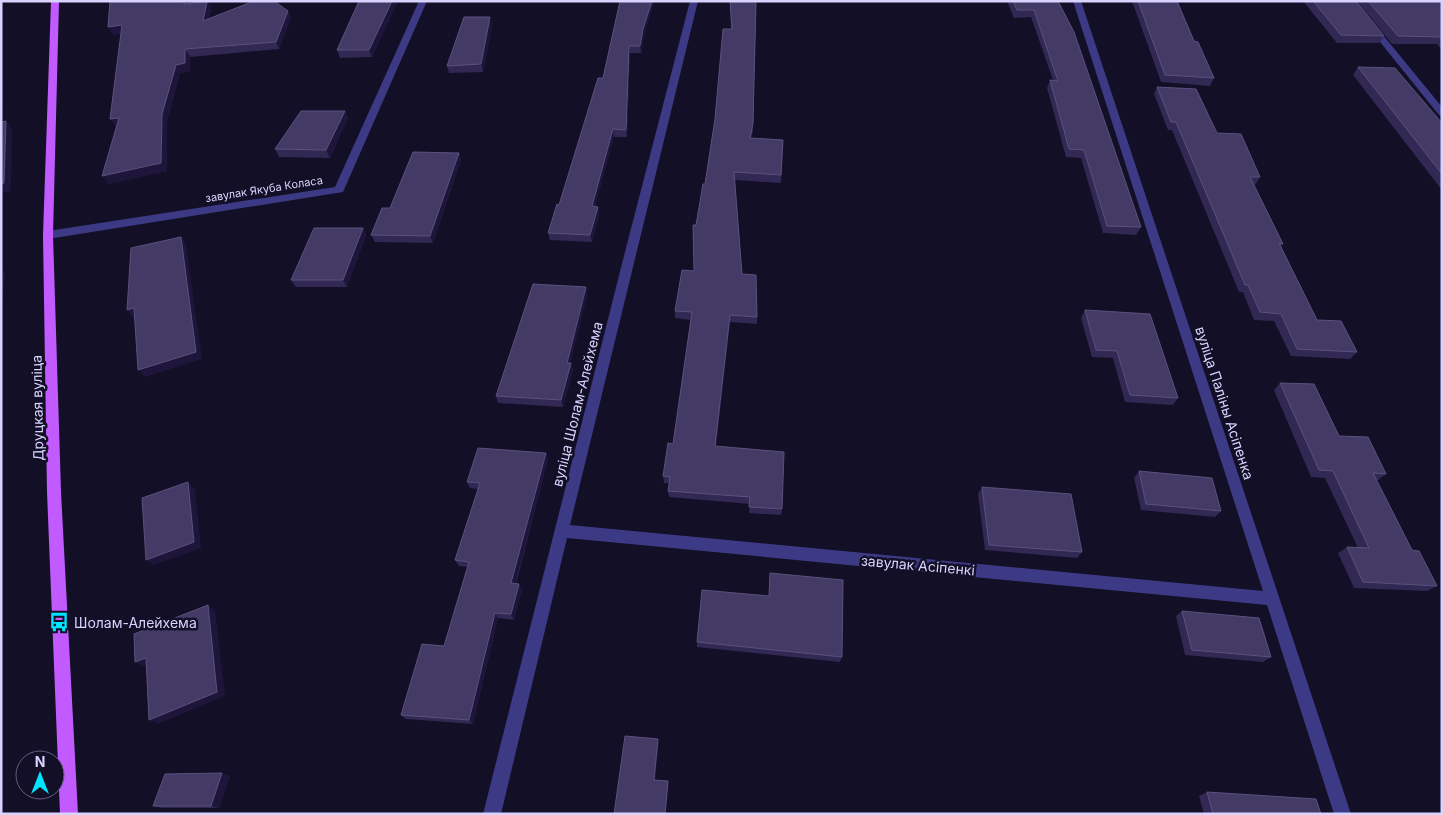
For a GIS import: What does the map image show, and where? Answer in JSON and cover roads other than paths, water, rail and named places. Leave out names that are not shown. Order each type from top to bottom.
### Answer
[{"type":"main road","name":"Друцкая вуліца","points":[[56,1],[48,236],[54,492],[69,814]]},
{"type":"street","name":"завулак Якуба Коласа","points":[[48,236],[339,190],[423,1]]},
{"type":"street","name":"вуліца Шолам-Алейхема","points":[[492,814],[632,244],[694,1]]},
{"type":"street","name":"вуліца Паліны Асіпенка","points":[[1077,1],[1343,814]]},
{"type":"street","points":[[1351,1],[1442,113]]},
{"type":"street","name":"завулак Асіпенкі","points":[[562,531],[1274,599]]},
{"type":"place","name":"Шолам-Алейхема","points":[[59,622]]}]
